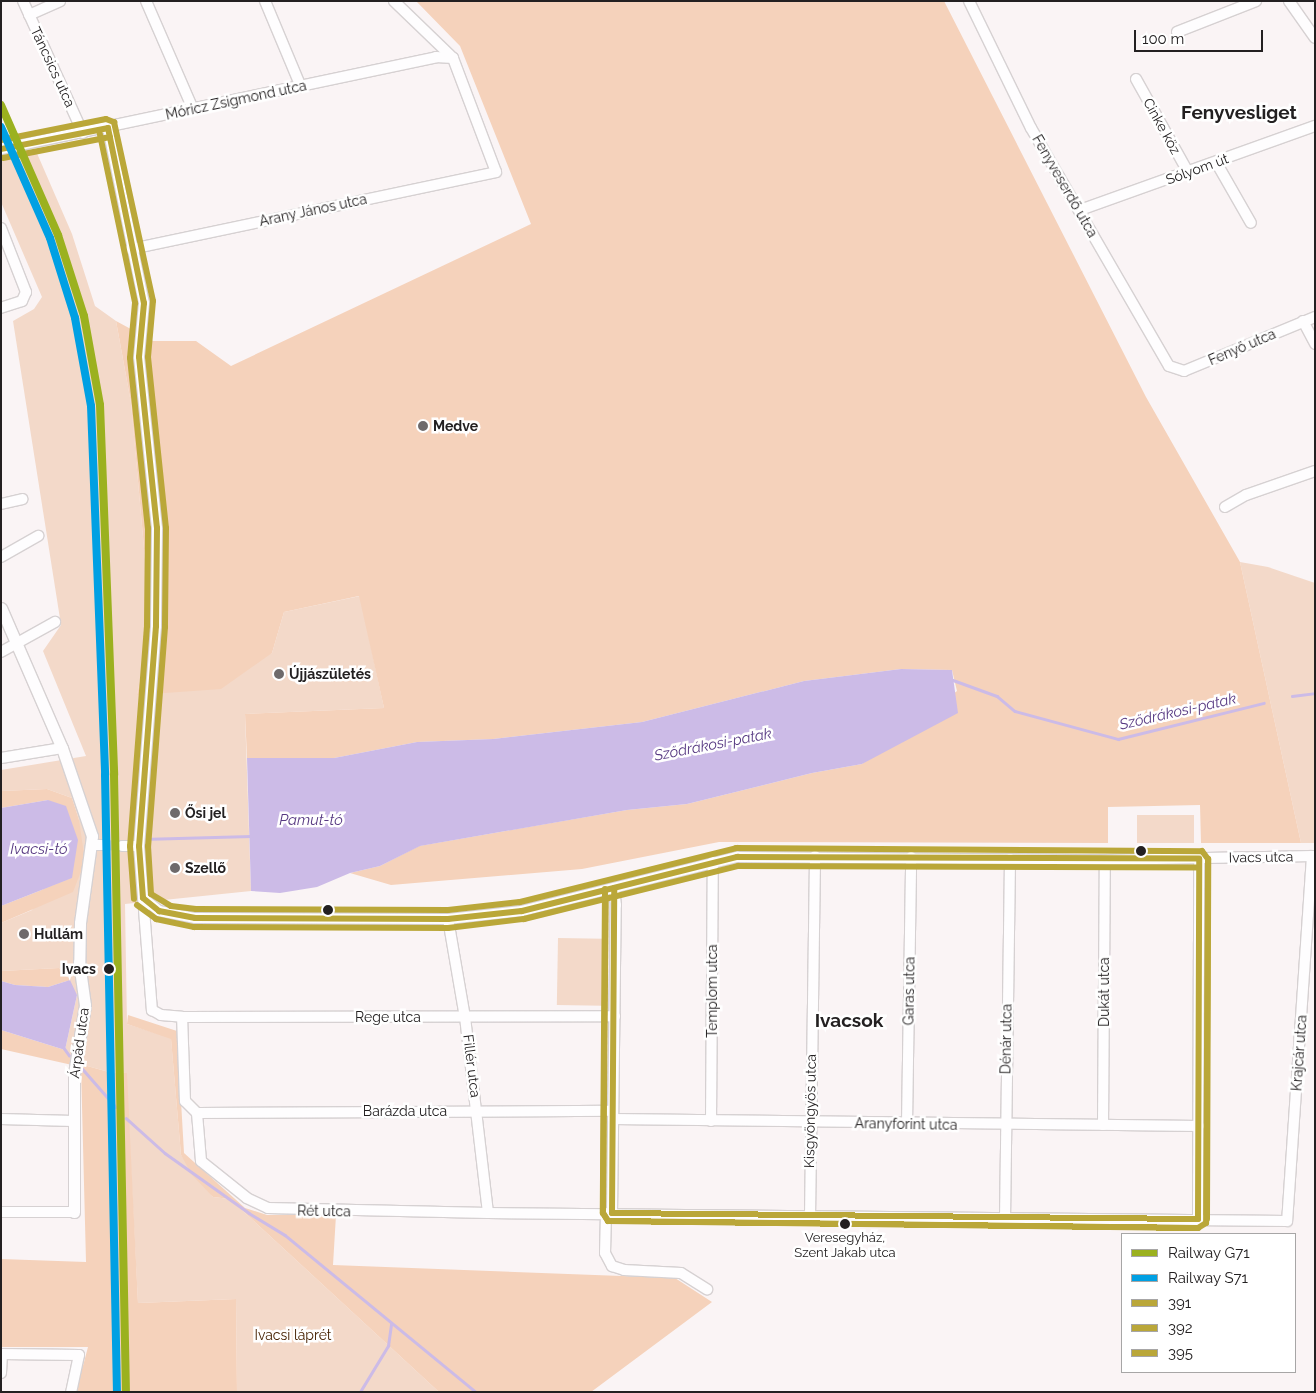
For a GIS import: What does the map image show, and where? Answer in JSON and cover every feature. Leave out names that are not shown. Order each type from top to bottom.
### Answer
[{"type":"street","name":"Táncsics utca","points":[[23,1],[83,133]]},
{"type":"street","points":[[29,15],[60,1]]},
{"type":"street","points":[[146,1],[193,109]]},
{"type":"street","points":[[394,1],[452,58]]},
{"type":"street","name":"Fenyveserdő utca","points":[[968,1],[1031,128],[1170,366]]},
{"type":"street","points":[[1176,32],[1256,1]]},
{"type":"street","points":[[1289,1],[1315,38]]},
{"type":"street","points":[[269,2],[301,87]]},
{"type":"street","name":"Móricz Zsigmond utca","points":[[5,148],[108,128],[436,57],[452,58]]},
{"type":"street","name":"Arany János utca","points":[[131,249],[496,172],[452,58]]},
{"type":"street","name":"Cinke köz","points":[[1136,79],[1188,172]]},
{"type":"street","name":"Sólyom út","points":[[1080,210],[1315,126]]},
{"type":"street","points":[[108,128],[131,249],[144,303],[139,357],[158,528],[156,626],[138,846],[142,898]]},
{"type":"street","points":[[1,132],[5,148]]},
{"type":"street","points":[[1216,162],[1251,222]]},
{"type":"street","points":[[1,228],[26,292],[22,301],[1,308]]},
{"type":"street","name":"Fenyő utca","points":[[1170,366],[1184,371],[1315,316]]},
{"type":"street","points":[[1303,321],[1315,344]]},
{"type":"street","points":[[1225,507],[1246,495],[1315,471]]},
{"type":"street","points":[[1,504],[22,499]]},
{"type":"street","points":[[1,557],[38,536]]},
{"type":"street","name":"Árpád utca","points":[[1,608],[62,748],[88,818],[92,845],[80,923],[79,962],[85,1005],[74,1062],[74,1212]]},
{"type":"street","points":[[1,652],[55,622]]},
{"type":"street","points":[[1,758],[62,748]]},
{"type":"street","points":[[92,845],[104,845]]},
{"type":"street","points":[[122,846],[138,846]]},
{"type":"street","name":"Ivacs utca","points":[[142,898],[159,910],[180,917],[448,919],[522,911],[737,856],[1105,860],[1312,856]]},
{"type":"street","name":"Kisgyöngyös utca","points":[[810,1217],[809,1124],[815,856]]},
{"type":"street","name":"Krajcár utca","points":[[1287,1221],[1312,856]]},
{"type":"street","name":"Garas utca","points":[[907,1124],[911,858]]},
{"type":"street","name":"Dénár utca","points":[[1005,1219],[1004,1126],[1010,858]]},
{"type":"street","points":[[1198,1219],[1199,859]]},
{"type":"street","name":"Dukát utca","points":[[1103,1125],[1105,860]]},
{"type":"street","name":"Templom utca","points":[[711,1121],[713,862]]},
{"type":"street","points":[[614,888],[615,1016],[613,1115],[609,1213],[605,1253],[608,1263],[624,1270],[681,1273],[707,1289]]},
{"type":"street","name":"Rege utca","points":[[142,898],[149,996],[152,1010],[161,1015],[615,1016]]},
{"type":"street","name":"Fillér utca","points":[[448,919],[466,1017],[488,1213]]},
{"type":"street","name":"Rét utca","points":[[182,1016],[185,1101],[197,1113],[201,1161],[247,1198],[268,1208],[488,1213],[1287,1221]]},
{"type":"street","name":"Barázda utca","points":[[197,1113],[478,1111],[613,1115]]},
{"type":"street","name":"Aranyforint utca","points":[[613,1115],[809,1124],[1199,1126]]},
{"type":"street","points":[[1,1119],[74,1121]]},
{"type":"street","points":[[1,1212],[74,1212]]},
{"type":"street","points":[[1,1373],[2,1354],[79,1355],[71,1392]]},
{"type":"green space","name":"Ivacsi láprét","points":[[36,151],[72,234],[95,306],[116,321],[131,403],[151,626],[137,695],[272,653],[284,612],[360,596],[384,708],[245,714],[251,891],[125,904],[127,1024],[171,1038],[181,1155],[213,1197],[230,1199],[439,1392],[237,1392],[236,1299],[138,1303],[126,1073],[109,1072],[80,1064],[65,1050],[77,995],[59,968],[1,971],[1,923],[32,910],[79,820],[72,798],[47,789],[1,791],[1,770],[86,756],[43,651],[61,625],[13,321],[34,309],[42,297],[1,202],[1,158]]},
{"type":"green space","points":[[1240,562],[1268,567],[1315,583],[1315,843],[1301,843]]},
{"type":"green space","points":[[1137,815],[1194,815],[1194,843],[1137,843]]},
{"type":"green space","points":[[558,938],[604,939],[603,1006],[557,1005]]},
{"type":"shaded area","points":[[416,1],[944,1],[1146,397],[1240,562],[1301,843],[1201,843],[1200,805],[1108,807],[1108,843],[719,842],[582,869],[391,885],[350,873],[380,866],[419,846],[627,810],[687,804],[812,773],[862,764],[957,691],[952,670],[901,669],[804,681],[642,722],[493,739],[417,742],[334,758],[247,758],[245,714],[384,708],[359,596],[284,612],[272,653],[221,689],[137,695],[151,626],[131,403],[116,321],[153,341],[196,341],[231,366],[531,224],[460,46]]},
{"type":"shaded area","points":[[47,789],[72,798],[79,820],[85,861],[73,892],[1,923],[1,906],[72,878],[48,800],[1,808],[1,791]]},
{"type":"shaded area","points":[[59,968],[70,980],[48,987],[15,985],[1,981],[1,971]]},
{"type":"shaded area","points":[[128,1015],[177,1031],[184,1153],[245,1208],[267,1215],[336,1215],[333,1265],[675,1278],[712,1302],[591,1392],[439,1392],[230,1199],[213,1197],[192,1175],[181,1155],[171,1039],[127,1024]]},
{"type":"shaded area","points":[[1,1030],[65,1050],[80,1064],[109,1072],[127,1073],[138,1303],[236,1299],[237,1392],[76,1392],[88,1347],[1,1347],[1,1259],[86,1262],[81,1067],[1,1049]]},
{"type":"water","name":"Pamut-tó","points":[[901,669],[952,670],[958,713],[862,764],[812,773],[687,804],[627,810],[420,846],[380,866],[350,873],[317,887],[280,893],[251,891],[247,758],[334,758],[417,742],[493,739],[642,722],[804,681]]},
{"type":"water","name":"Ivacsi-tó","points":[[48,800],[66,806],[78,840],[72,878],[1,906],[1,808]]},
{"type":"water","points":[[70,980],[77,995],[65,1050],[1,1030],[1,981],[15,985],[48,987]]},
{"type":"waterway","name":"Sződrákosi-patak","points":[[953,680],[997,696],[1015,711],[1118,739],[1264,703]]},
{"type":"waterway","name":"Sződrákosi-patak","points":[[1292,696],[1315,693]]},
{"type":"waterway","name":"Sződrákosi-patak","points":[[142,839],[251,836]]},
{"type":"waterway","points":[[64,1048],[69,1055]]},
{"type":"waterway","points":[[81,1067],[116,1107]]},
{"type":"waterway","points":[[126,1118],[165,1153],[249,1213],[285,1235],[476,1392]]},
{"type":"waterway","points":[[360,1392],[388,1346],[391,1324]]},
{"type":"tunnel","points":[[104,845],[122,846]]},
{"type":"rail line","name":"G71","points":[[1,105],[58,235],[84,316],[100,405],[114,775],[126,1392]]},
{"type":"rail line","name":"S71","points":[[1,127],[50,238],[75,318],[91,406],[105,775],[117,1392]]},
{"type":"transit line","name":"395","points":[[1,140],[106,119],[114,122],[153,301],[148,357],[166,528],[165,627],[148,846],[151,894],[171,906],[196,909],[448,910],[520,902],[736,848],[1202,851],[1208,859],[1206,1223],[1198,1228],[608,1221],[603,1213],[606,899]]},
{"type":"transit line","name":"391","points":[[108,128],[144,303],[139,357],[157,528],[156,626],[139,846],[143,898]]},
{"type":"transit line","name":"391","points":[[1,149],[108,128]]},
{"type":"transit line","name":"392","points":[[99,130],[135,303],[130,358],[148,528],[147,626],[130,846],[134,899]]},
{"type":"transit line","name":"392","points":[[3,158],[110,137]]},
{"type":"transit line","name":"391","points":[[143,898],[159,911],[195,918],[448,919],[522,911],[737,857],[1199,859]]},
{"type":"transit line","name":"391","points":[[1198,1219],[1199,859]]},
{"type":"transit line","name":"392","points":[[1207,1219],[1208,859]]},
{"type":"transit line","name":"392","points":[[137,905],[156,919],[194,927],[448,928],[524,919],[738,866],[1199,868]]},
{"type":"transit line","name":"391","points":[[612,1213],[614,888]]},
{"type":"transit line","name":"392","points":[[605,889],[603,1213],[608,1221],[1198,1228]]},
{"type":"transit line","name":"391","points":[[612,1213],[1198,1219]]},
{"type":"place","name":"Medve","points":[[423,426]]},
{"type":"place","name":"Újjászületés","points":[[279,674]]},
{"type":"place","name":"Ősi jel","points":[[175,813]]},
{"type":"place","name":"Szellő","points":[[175,868]]},
{"type":"place","name":"Hullám","points":[[24,934]]},
{"type":"place","name":"Ivacs","points":[[109,969]]},
{"type":"place","name":"Veresegyház, Szent Jakab utca","points":[[845,1224]]},
{"type":"district","name":"Fenyvesliget","points":[[1239,113]]},
{"type":"district","name":"Ivacsok","points":[[849,1021]]}]
